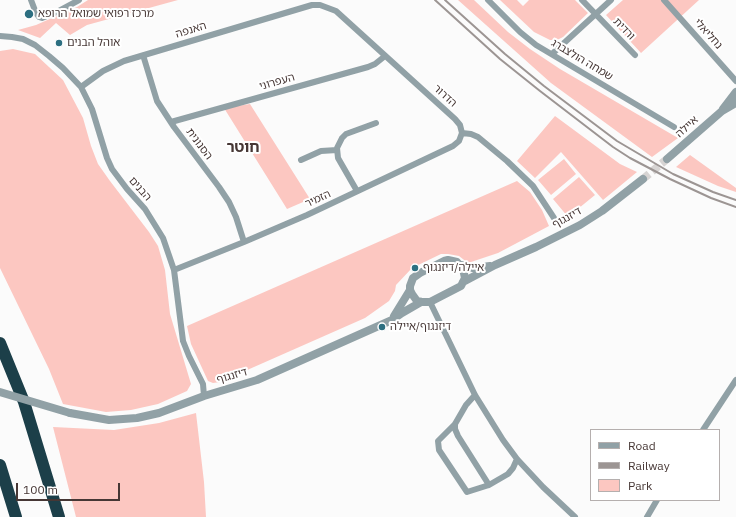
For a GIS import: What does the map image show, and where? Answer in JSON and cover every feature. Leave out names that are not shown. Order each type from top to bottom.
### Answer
[{"type":"highway","points":[[0,343],[24,402],[59,517]]},
{"type":"highway","points":[[0,465],[16,517]]},
{"type":"street","points":[[31,0],[36,13],[42,18],[79,0]]},
{"type":"street","name":"שמחה הולצברג","points":[[488,0],[520,32],[536,44],[674,127]]},
{"type":"street","name":"ורדית","points":[[582,0],[635,55]]},
{"type":"street","points":[[552,54],[611,0]]},
{"type":"street","name":"נחליאלי","points":[[664,0],[736,81]]},
{"type":"street","name":"האנפה","points":[[81,87],[104,71],[124,61],[311,2]]},
{"type":"street","name":"הדרור","points":[[311,2],[327,6],[336,11],[455,119],[460,125],[462,133]]},
{"type":"street","name":"הבנים","points":[[1,38],[12,37],[23,39],[34,45],[50,56],[81,87],[92,108],[107,158],[112,169],[145,209],[163,238],[174,270],[183,341],[203,384],[204,396]]},
{"type":"street","name":"הסנונית","points":[[143,55],[157,101],[229,202],[236,217],[244,242]]},
{"type":"street","name":"העפרוני","points":[[171,122],[368,67],[375,64],[385,56]]},
{"type":"street","name":"איילה","points":[[722,111],[736,92]]},
{"type":"street","name":"איילה","points":[[667,159],[722,111],[736,103]]},
{"type":"street","points":[[357,191],[338,158],[338,144],[346,134],[376,123]]},
{"type":"street","points":[[462,133],[471,134],[478,137],[506,161],[533,186],[554,218]]},
{"type":"street","name":"הזמיר","points":[[174,270],[244,242],[453,146],[459,141],[462,133]]},
{"type":"street","points":[[301,160],[321,152],[337,150]]},
{"type":"street","name":"דיזנגוף","points":[[0,392],[70,413],[109,420],[137,418],[159,413],[204,396],[257,380],[392,320],[402,313],[457,289],[463,282],[495,265],[536,248],[580,225],[602,211],[643,179]]},
{"type":"street","name":"דיזנגוף","points":[[410,290],[411,282],[416,275],[448,260],[473,268],[495,265]]},
{"type":"street","points":[[461,265],[465,273],[463,282]]},
{"type":"street","points":[[410,290],[414,298],[426,302],[475,395],[517,460],[575,517]]},
{"type":"street","points":[[392,320],[410,290]]},
{"type":"street","points":[[704,429],[736,380]]},
{"type":"street","points":[[475,395],[466,405],[455,424],[438,441],[439,450],[466,492],[489,485],[508,474],[517,460]]},
{"type":"street","points":[[455,424],[455,430],[458,436],[489,485]]},
{"type":"street","points":[[647,517],[656,501]]},
{"type":"green space","points":[[88,0],[178,0],[87,25],[70,35],[56,23],[40,38],[18,30],[36,25],[77,7]]},
{"type":"green space","points":[[458,0],[474,0],[508,32],[530,49],[560,69],[678,138],[652,157],[551,83]]},
{"type":"green space","points":[[500,0],[517,0],[523,6],[529,0],[575,0],[588,13],[563,37],[557,40],[550,40],[534,32]]},
{"type":"green space","points":[[623,0],[699,0],[641,53],[606,15]]},
{"type":"green space","points":[[13,49],[35,54],[63,80],[83,118],[98,164],[158,246],[165,270],[170,314],[191,384],[187,391],[158,404],[131,410],[106,412],[63,404],[49,369],[0,268],[0,51]]},
{"type":"green space","points":[[250,104],[310,199],[287,209],[224,108]]},
{"type":"green space","points":[[555,116],[620,164],[637,172],[603,200],[561,152],[535,178],[517,161]]},
{"type":"green space","points":[[690,155],[736,188],[736,192],[718,186],[676,167]]},
{"type":"green space","points":[[564,159],[576,174],[551,195],[538,180]]},
{"type":"green space","points":[[579,177],[595,195],[568,217],[553,199]]},
{"type":"green space","points":[[517,181],[530,192],[542,210],[549,226],[498,253],[468,263],[459,256],[441,254],[412,268],[396,285],[395,291],[389,301],[365,318],[220,382],[213,383],[208,381],[191,344],[187,326]]},
{"type":"green space","points":[[196,413],[204,482],[206,517],[76,517],[53,427],[114,430],[159,423]]},
{"type":"tunnel","points":[[643,179],[667,159]]},
{"type":"railway","points":[[435,0],[500,59],[613,147],[630,158],[670,179],[711,198],[736,207]]},
{"type":"railway","points":[[445,0],[505,54],[544,86],[617,141],[673,174],[713,192],[736,200]]},
{"type":"place","name":"מרכז רפואי שמואל הרופא","points":[[29,14]]},
{"type":"place","name":"אוהל הבנים","points":[[59,43]]},
{"type":"place","name":"איילה/דיזנגוף","points":[[415,268]]},
{"type":"place","name":"דיזנגוף/איילה","points":[[382,327]]},
{"type":"district","name":"חוטר","points":[[243,148]]}]
